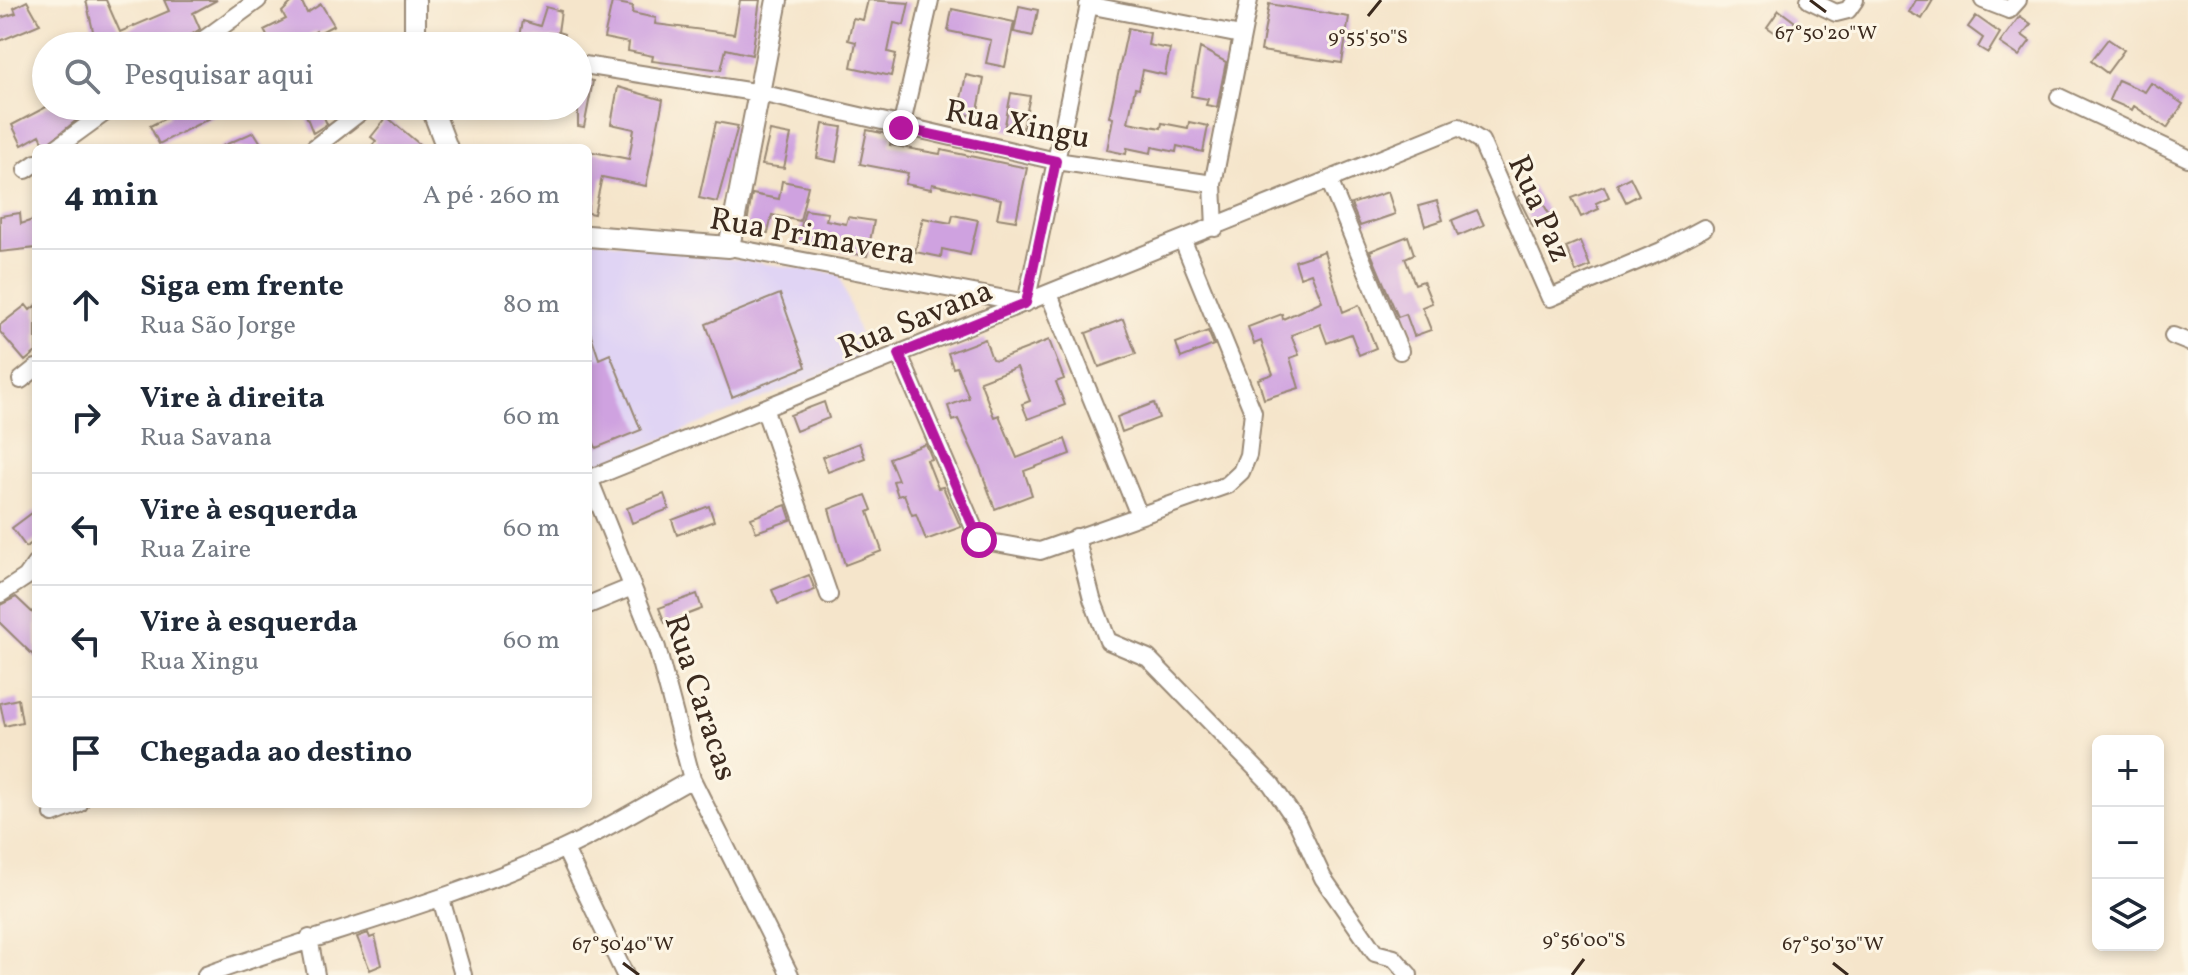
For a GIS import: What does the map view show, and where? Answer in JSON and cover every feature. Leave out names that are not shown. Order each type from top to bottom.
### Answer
[{"type":"street","points":[[214,32],[258,0]]},
{"type":"street","points":[[415,0],[415,32]]},
{"type":"street","points":[[729,247],[777,0]]},
{"type":"street","points":[[901,128],[930,0]]},
{"type":"street","points":[[1215,228],[1213,184],[1249,0]]},
{"type":"street","points":[[1809,0],[1836,13],[1849,6]]},
{"type":"street","points":[[1983,0],[2014,5]]},
{"type":"street","points":[[1026,303],[1089,3],[1241,35]]},
{"type":"street","name":"Rua Xingu","points":[[592,66],[760,93],[901,128],[1056,161],[1213,184]]},
{"type":"street","points":[[2059,97],[2188,158]]},
{"type":"street","points":[[62,144],[95,120]]},
{"type":"street","points":[[319,144],[350,120]]},
{"type":"street","points":[[436,120],[445,144]]},
{"type":"street","name":"Rua Savana","points":[[592,476],[1183,241],[1459,127],[1481,141]]},
{"type":"street","name":"Rua Paz","points":[[1481,141],[1550,298],[1661,251],[1704,228]]},
{"type":"street","points":[[1329,180],[1400,351]]},
{"type":"street","name":"Rua Primavera","points":[[592,236],[729,247],[1026,303]]},
{"type":"street","points":[[899,354],[979,540],[1040,551],[1227,485],[1236,478],[1248,455],[1253,412],[1183,241]]},
{"type":"street","points":[[1049,294],[1139,515]]},
{"type":"street","points":[[21,380],[32,371]]},
{"type":"street","points":[[764,408],[829,595]]},
{"type":"street","name":"Rua Caracas","points":[[592,485],[657,648],[692,779],[790,975]]},
{"type":"street","points":[[1076,537],[1092,599],[1108,641],[1148,658],[1271,784],[1297,822],[1323,878],[1375,953],[1394,958],[1409,975]]},
{"type":"street","points":[[0,594],[26,577],[32,569]]},
{"type":"street","points":[[592,603],[632,587]]},
{"type":"street","points":[[206,975],[309,938],[441,899],[565,849],[692,779]]},
{"type":"street","points":[[53,814],[69,808]]},
{"type":"street","points":[[565,849],[625,975]]},
{"type":"street","points":[[441,899],[463,975]]},
{"type":"street","points":[[309,938],[316,975]]},
{"type":"shaded area","points":[[592,240],[839,274],[867,356],[593,467]]},
{"type":"building","points":[[86,0],[106,0],[120,32],[93,32]]},
{"type":"building","points":[[164,0],[217,0],[193,13],[200,29],[195,32],[120,32],[169,11]]},
{"type":"building","points":[[294,0],[301,0],[307,13],[321,4],[334,25],[321,32],[265,32],[286,19],[282,12]]},
{"type":"building","points":[[740,0],[760,0],[752,55],[726,49],[721,70],[652,61],[653,56],[628,51],[629,43],[604,38],[612,2],[633,6],[632,13],[656,18],[655,24],[734,34]]},
{"type":"building","points":[[868,0],[909,3],[904,25],[894,23],[888,52],[896,54],[891,76],[851,67],[856,42],[848,40],[853,18],[863,20]]},
{"type":"building","points":[[1916,0],[1933,0],[1922,19],[1909,12]]},
{"type":"building","points":[[27,1],[40,24],[0,41],[0,18],[16,13],[14,8]]},
{"type":"building","points":[[1269,4],[1349,17],[1342,63],[1261,51]]},
{"type":"building","points":[[1019,6],[1038,10],[1033,36],[1014,32]]},
{"type":"building","points":[[546,7],[561,11],[558,32],[521,32],[523,21],[540,26]]},
{"type":"building","points":[[952,9],[1014,22],[1005,67],[986,63],[991,40],[948,31]]},
{"type":"building","points":[[1779,10],[1795,22],[1783,38],[1767,27]]},
{"type":"building","points":[[1976,16],[2000,33],[1988,53],[1978,47],[1983,38],[1968,27]]},
{"type":"building","points":[[2020,16],[2031,24],[2022,35],[2030,41],[2019,56],[2000,43]]},
{"type":"building","points":[[1128,28],[1150,33],[1148,45],[1170,49],[1165,75],[1143,70],[1139,89],[1135,88],[1128,122],[1161,128],[1162,123],[1188,128],[1189,122],[1208,126],[1203,152],[1177,146],[1176,152],[1152,147],[1151,153],[1127,148],[1126,154],[1107,150],[1113,118],[1109,117]]},
{"type":"building","points":[[2108,39],[2124,50],[2107,73],[2091,61]]},
{"type":"building","points":[[1200,48],[1226,62],[1217,107],[1206,105],[1208,99],[1191,96]]},
{"type":"building","points":[[966,75],[984,79],[977,116],[958,113]]},
{"type":"building","points":[[2118,80],[2145,92],[2151,83],[2183,104],[2167,128],[2134,106],[2132,110],[2109,100]]},
{"type":"building","points":[[618,87],[663,100],[646,186],[602,177],[592,214],[592,152],[629,159],[634,129],[611,124]]},
{"type":"building","points":[[1011,93],[1030,96],[1022,133],[1004,130]]},
{"type":"building","points":[[32,114],[32,120],[77,120],[47,144],[44,144],[40,135],[22,145],[12,125]]},
{"type":"building","points":[[162,120],[206,120],[159,144],[150,126]]},
{"type":"building","points":[[308,120],[325,120],[327,124],[313,133]]},
{"type":"building","points":[[385,120],[391,120],[419,144],[373,144],[376,141],[371,137]]},
{"type":"building","points":[[578,120],[585,120],[584,127],[578,126]]},
{"type":"building","points":[[716,122],[738,126],[717,202],[699,198]]},
{"type":"building","points":[[823,124],[842,127],[836,162],[817,158]]},
{"type":"building","points":[[867,130],[892,135],[890,145],[940,154],[941,150],[1027,168],[1016,221],[997,218],[1001,199],[932,184],[931,189],[905,184],[908,173],[860,164]]},
{"type":"building","points":[[770,131],[791,135],[784,168],[762,165]]},
{"type":"building","points":[[254,132],[262,144],[227,144]]},
{"type":"building","points":[[1630,177],[1639,195],[1626,202],[1617,184]]},
{"type":"building","points":[[782,181],[808,186],[800,221],[772,215],[768,233],[746,229],[752,194],[779,199]]},
{"type":"building","points":[[1533,186],[1552,219],[1533,227],[1518,197]]},
{"type":"building","points":[[1604,186],[1609,197],[1596,203],[1599,209],[1581,217],[1572,198]]},
{"type":"building","points":[[1388,192],[1395,214],[1360,226],[1351,204]]},
{"type":"building","points":[[1437,201],[1443,220],[1425,226],[1419,206]]},
{"type":"building","points":[[805,210],[828,213],[826,220],[846,224],[848,217],[874,221],[867,256],[797,244]]},
{"type":"building","points":[[1477,210],[1484,225],[1458,236],[1452,220]]},
{"type":"building","points":[[20,213],[21,224],[32,220],[32,248],[0,252],[0,216]]},
{"type":"building","points":[[953,215],[978,220],[970,255],[942,249],[941,257],[915,252],[923,218],[951,223]]},
{"type":"building","points":[[1408,236],[1414,254],[1405,258],[1415,284],[1423,281],[1432,303],[1422,307],[1431,330],[1414,336],[1406,314],[1398,317],[1370,251]]},
{"type":"building","points":[[1580,241],[1590,266],[1576,272],[1566,247]]},
{"type":"building","points":[[1324,251],[1343,312],[1359,305],[1376,348],[1359,355],[1351,334],[1327,343],[1320,324],[1291,335],[1299,355],[1290,358],[1299,388],[1264,399],[1258,379],[1273,374],[1261,341],[1254,344],[1248,327],[1282,314],[1283,319],[1322,301],[1311,273],[1300,277],[1295,261]]},
{"type":"building","points":[[780,294],[806,367],[732,397],[706,324]]},
{"type":"building","points":[[26,305],[30,310],[32,308],[32,355],[25,361],[0,332],[0,325]]},
{"type":"building","points":[[1123,319],[1136,354],[1099,367],[1086,333]]},
{"type":"building","points":[[1208,331],[1214,345],[1181,358],[1176,343]]},
{"type":"building","points":[[592,338],[599,359],[610,354],[641,430],[596,448],[592,438]]},
{"type":"building","points":[[985,339],[992,359],[997,360],[1049,340],[1064,379],[1056,382],[1065,405],[1028,419],[1022,404],[1030,401],[1017,367],[980,381],[994,417],[999,415],[1017,458],[1065,439],[1070,454],[1024,471],[1032,495],[995,509],[979,465],[958,419],[953,421],[948,406],[969,398],[948,353]]},
{"type":"building","points":[[824,402],[829,418],[796,431],[790,415]]},
{"type":"building","points":[[1154,403],[1159,418],[1122,432],[1117,417]]},
{"type":"building","points":[[859,443],[865,458],[828,472],[822,457]]},
{"type":"building","points":[[926,444],[932,459],[927,460],[938,488],[943,487],[961,527],[926,540],[904,494],[898,496],[893,481],[898,480],[889,458]]},
{"type":"building","points":[[664,494],[669,509],[632,523],[627,508]]},
{"type":"building","points":[[866,495],[872,510],[868,512],[882,551],[845,565],[829,509]]},
{"type":"building","points":[[786,505],[791,520],[756,532],[751,518]]},
{"type":"building","points":[[709,506],[714,521],[677,535],[672,520]]},
{"type":"building","points":[[32,513],[32,543],[26,547],[12,528]]},
{"type":"building","points":[[809,575],[815,590],[778,604],[772,590]]},
{"type":"building","points":[[697,594],[702,609],[665,623],[659,608]]},
{"type":"building","points":[[16,597],[32,612],[32,654],[0,623],[0,605]]},
{"type":"building","points":[[18,699],[22,722],[5,726],[0,703]]},
{"type":"building","points":[[368,933],[370,938],[375,936],[382,965],[370,970],[357,937]]},
{"type":"route","points":[[901,128],[1056,161],[1026,303],[899,354],[979,540]]}]
